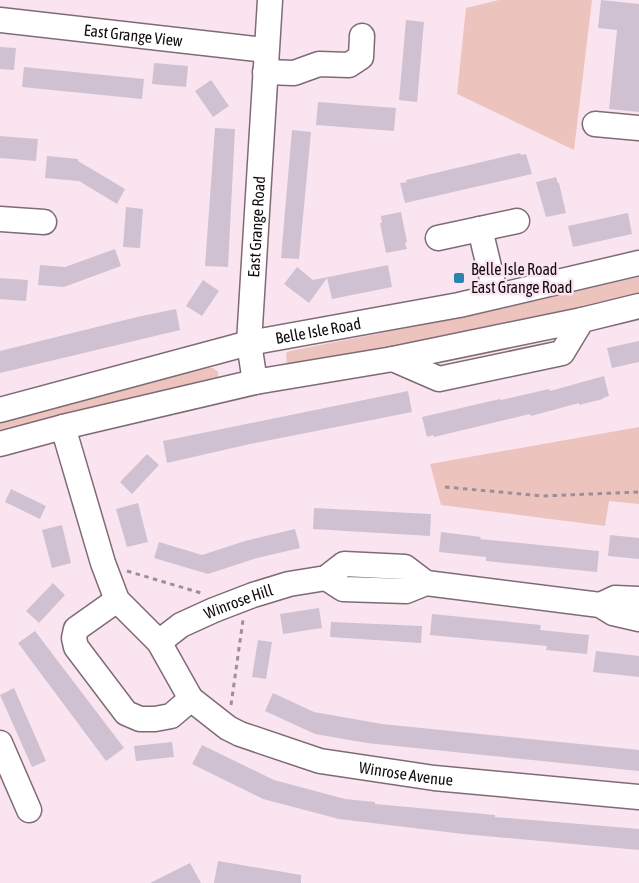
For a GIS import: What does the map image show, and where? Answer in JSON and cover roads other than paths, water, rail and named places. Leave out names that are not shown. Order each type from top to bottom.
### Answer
[{"type":"street","name":"East Grange Road","points":[[255,382],[249,344],[270,0]]},
{"type":"street","name":"East Grange View","points":[[0,20],[265,61]]},
{"type":"street","points":[[265,61],[294,73],[319,64],[349,65],[361,57],[362,36]]},
{"type":"street","points":[[595,124],[639,128]]},
{"type":"street","points":[[0,219],[44,222]]},
{"type":"street","points":[[438,238],[518,221]]},
{"type":"street","points":[[480,229],[496,296]]},
{"type":"street","name":"Belle Isle Road","points":[[0,410],[249,344],[459,305],[639,263]]},
{"type":"street","points":[[0,444],[255,382],[393,359],[639,306]]},
{"type":"street","name":"Winrose Avenue","points":[[63,427],[103,563],[117,600],[159,642],[191,699],[228,728],[320,761],[434,777],[639,797]]},
{"type":"street","name":"Winrose Hill","points":[[159,642],[181,625],[239,600],[289,584],[326,578],[343,589],[406,591],[426,583],[600,605],[613,613],[639,619]]},
{"type":"street","name":"Winrose Hill","points":[[600,605],[615,598],[639,598]]},
{"type":"street","points":[[117,600],[76,629],[74,638],[76,647],[126,713],[140,719],[171,716],[191,699]]},
{"type":"street","points":[[0,743],[29,810]]},
{"type":"place","name":"Belle Isle Road East Grange Road","points":[[459,278]]}]
